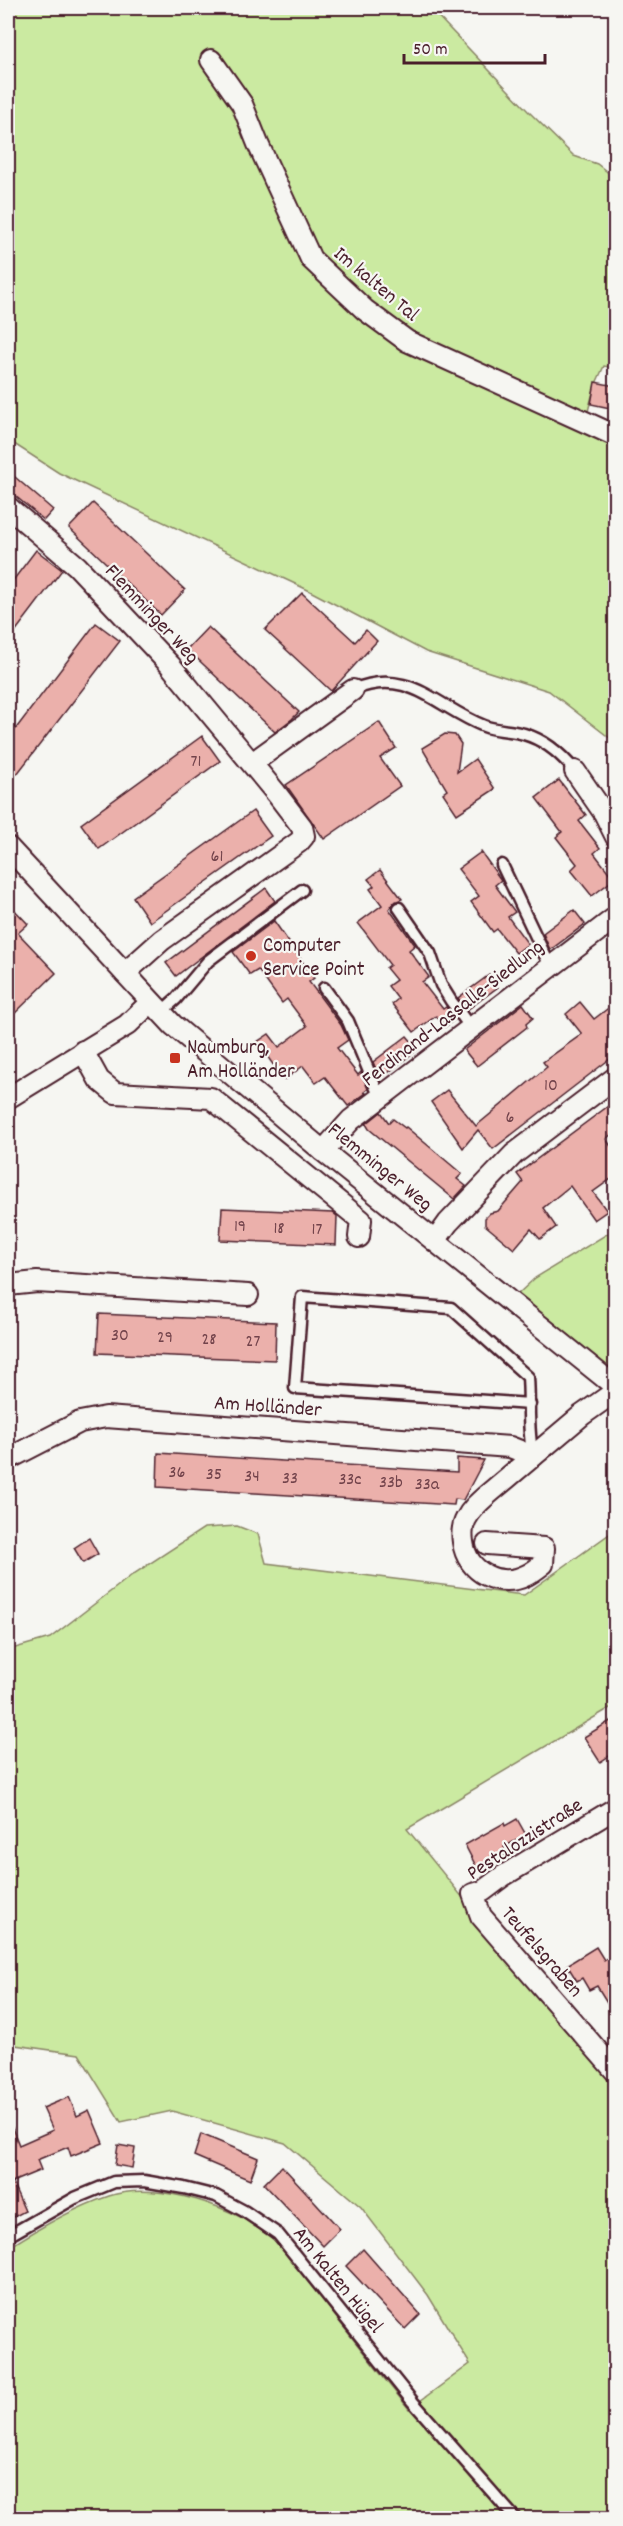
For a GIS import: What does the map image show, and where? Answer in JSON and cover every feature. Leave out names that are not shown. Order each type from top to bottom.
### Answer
[{"type":"street","name":"Im kalten Tal","points":[[211,60],[242,104],[311,259],[365,310],[407,341],[615,436]]},
{"type":"street","name":"Flemminger Weg","points":[[8,507],[53,544],[96,585],[170,665],[302,827],[304,836],[299,842],[162,940],[125,974]]},
{"type":"street","points":[[252,763],[353,690]]},
{"type":"street","points":[[575,771],[604,813],[615,837]]},
{"type":"street","name":"Flemminger Weg","points":[[8,847],[156,1007],[323,1150],[615,1389]]},
{"type":"street","name":"Ferdinand-Lassalle-Siedlung","points":[[323,1150],[351,1120],[615,917]]},
{"type":"street","points":[[8,1098],[156,1007]]},
{"type":"street","points":[[83,1051],[99,1080],[115,1093],[211,1098],[361,1220],[359,1237]]},
{"type":"street","points":[[435,1241],[448,1223],[514,1154],[615,1077]]},
{"type":"street","points":[[8,1285],[37,1282],[248,1295]]},
{"type":"street","points":[[487,1544],[544,1548],[543,1564],[528,1575],[516,1579],[490,1578],[470,1562],[464,1550],[462,1534],[465,1521],[474,1508],[533,1456],[615,1389]]},
{"type":"street","name":"Am Holländer","points":[[8,1459],[80,1422],[106,1417],[510,1447],[533,1456]]},
{"type":"street","name":"Pestalozzistraße","points":[[481,1916],[473,1894],[483,1891],[503,1876],[615,1808]]},
{"type":"street","name":"Teufelsgraben","points":[[481,1916],[615,2072]]},
{"type":"lane","points":[[353,690],[371,682],[387,682],[416,688],[483,726],[525,734],[552,747],[575,771]]},
{"type":"lane","points":[[502,865],[550,966]]},
{"type":"lane","points":[[156,1007],[176,999],[208,961],[302,890]]},
{"type":"lane","points":[[399,908],[426,946],[441,985],[471,1028]]},
{"type":"lane","points":[[324,988],[348,1021],[380,1098]]},
{"type":"lane","points":[[530,1404],[295,1388],[302,1297],[451,1308],[528,1377],[530,1404],[529,1438],[533,1456]]},
{"type":"lane","name":"Am Kalten Hügel","points":[[8,2236],[75,2198],[114,2182],[144,2181],[184,2188],[216,2196],[244,2211],[278,2234],[413,2402],[515,2518]]},
{"type":"green space","points":[[8,8],[430,8],[574,156],[597,164],[615,178],[615,368],[604,366],[594,388],[585,423],[615,434],[615,742],[549,691],[426,652],[308,590],[59,473],[8,440]]},
{"type":"green space","points":[[615,1229],[615,1372],[518,1294],[535,1278]]},
{"type":"green space","points":[[237,1526],[258,1534],[266,1563],[524,1595],[615,1530],[615,1705],[407,1829],[615,2085],[615,2518],[8,2518],[8,2248],[82,2206],[109,2196],[128,2192],[173,2194],[219,2208],[241,2217],[260,2229],[286,2253],[409,2409],[470,2364],[428,2295],[361,2207],[285,2143],[172,2111],[121,2122],[79,2054],[8,2044],[8,1650],[50,1638],[132,1575],[204,1528]]},
{"type":"building","points":[[595,382],[615,386],[615,409],[591,404]]},
{"type":"building","points":[[8,471],[53,510],[44,520],[8,490]]},
{"type":"building","points":[[93,503],[185,590],[161,615],[69,528]]},
{"type":"building","points":[[36,550],[62,570],[8,641],[8,587]]},
{"type":"building","points":[[302,593],[355,642],[366,630],[377,641],[331,691],[265,630]]},
{"type":"building","points":[[96,623],[120,641],[17,774],[8,767],[8,739]]},
{"type":"building","points":[[208,627],[299,712],[292,719],[275,732],[187,649]]},
{"type":"building","points":[[379,722],[396,748],[380,758],[400,786],[324,839],[286,785]]},
{"type":"building","points":[[445,734],[455,735],[461,744],[457,772],[475,759],[495,789],[457,814],[443,793],[447,790],[422,748]]},
{"type":"building","points":[[202,736],[220,761],[99,849],[81,824]]},
{"type":"building","points":[[559,780],[586,815],[579,821],[600,848],[594,853],[614,879],[592,896],[571,870],[577,864],[556,837],[562,832],[536,798]]},
{"type":"building","points":[[253,811],[271,836],[150,922],[133,897]]},
{"type":"building","points":[[481,852],[501,880],[495,885],[515,912],[508,917],[528,944],[516,953],[497,929],[493,932],[471,902],[479,896],[458,869]]},
{"type":"building","points":[[380,870],[402,899],[394,902],[389,909],[415,945],[409,950],[429,977],[422,982],[443,1009],[446,1007],[455,1019],[445,1027],[436,1016],[414,1032],[392,1004],[398,999],[388,986],[396,980],[386,968],[390,965],[358,923],[382,905],[370,889],[374,886],[368,879]]},
{"type":"building","points":[[266,888],[275,901],[176,976],[166,963]]},
{"type":"building","points":[[8,903],[28,924],[18,933],[56,973],[8,1020]]},
{"type":"building","points":[[574,910],[585,924],[550,950],[543,933]]},
{"type":"building","points":[[274,921],[314,978],[309,982],[341,1025],[348,1040],[337,1048],[358,1075],[361,1072],[368,1089],[348,1106],[325,1077],[316,1083],[303,1066],[284,1080],[257,1042],[269,1034],[279,1047],[307,1026],[287,999],[282,1003],[258,970],[250,975],[233,952]]},
{"type":"building","points":[[489,975],[498,987],[467,1010],[458,998]]},
{"type":"building","points":[[580,1002],[594,1019],[615,1003],[615,1055],[493,1149],[478,1130],[463,1148],[431,1102],[447,1090],[476,1126],[547,1067],[543,1062],[582,1034],[566,1014]]},
{"type":"building","points":[[523,1004],[533,1018],[526,1024],[527,1027],[477,1066],[464,1050]]},
{"type":"building","points":[[407,1036],[418,1049],[380,1079],[373,1062]]},
{"type":"building","points":[[615,1101],[615,1131],[606,1139],[615,1152],[615,1176],[593,1192],[607,1211],[594,1220],[570,1186],[543,1208],[556,1227],[540,1239],[531,1229],[514,1249],[485,1225],[485,1218],[490,1213],[498,1211],[523,1182],[517,1174]]},
{"type":"building","points":[[381,1112],[389,1123],[393,1119],[406,1127],[462,1174],[457,1179],[466,1186],[454,1199],[369,1129],[366,1124]]},
{"type":"building","points":[[222,1208],[333,1213],[337,1216],[336,1245],[220,1240]]},
{"type":"building","points":[[99,1314],[276,1322],[275,1360],[97,1353]]},
{"type":"building","points":[[158,1453],[457,1472],[457,1458],[484,1460],[463,1500],[455,1499],[454,1505],[157,1487]]},
{"type":"building","points":[[89,1538],[98,1554],[83,1563],[74,1548]]},
{"type":"building","points":[[615,1718],[615,1752],[600,1762],[584,1737]]},
{"type":"building","points":[[517,1819],[526,1835],[504,1847],[508,1853],[478,1870],[465,1845],[504,1823],[505,1826]]},
{"type":"building","points":[[596,1947],[604,1960],[610,1956],[615,1964],[615,2015],[597,1986],[589,1990],[582,1978],[577,1981],[567,1965]]},
{"type":"building","points":[[69,2097],[77,2116],[89,2110],[103,2143],[71,2156],[68,2147],[37,2160],[41,2170],[12,2182],[25,2211],[8,2220],[8,2118],[19,2145],[53,2130],[43,2108]]},
{"type":"building","points":[[201,2134],[258,2158],[250,2180],[194,2156]]},
{"type":"building","points":[[118,2145],[135,2148],[132,2168],[115,2165]]},
{"type":"building","points":[[282,2166],[340,2229],[323,2246],[264,2184]]},
{"type":"building","points":[[363,2249],[420,2314],[405,2329],[346,2266]]},
{"type":"place","name":"Computer Service Point","points":[[251,956]]},
{"type":"place","name":"Naumburg, Am Holländer","points":[[175,1058]]}]
